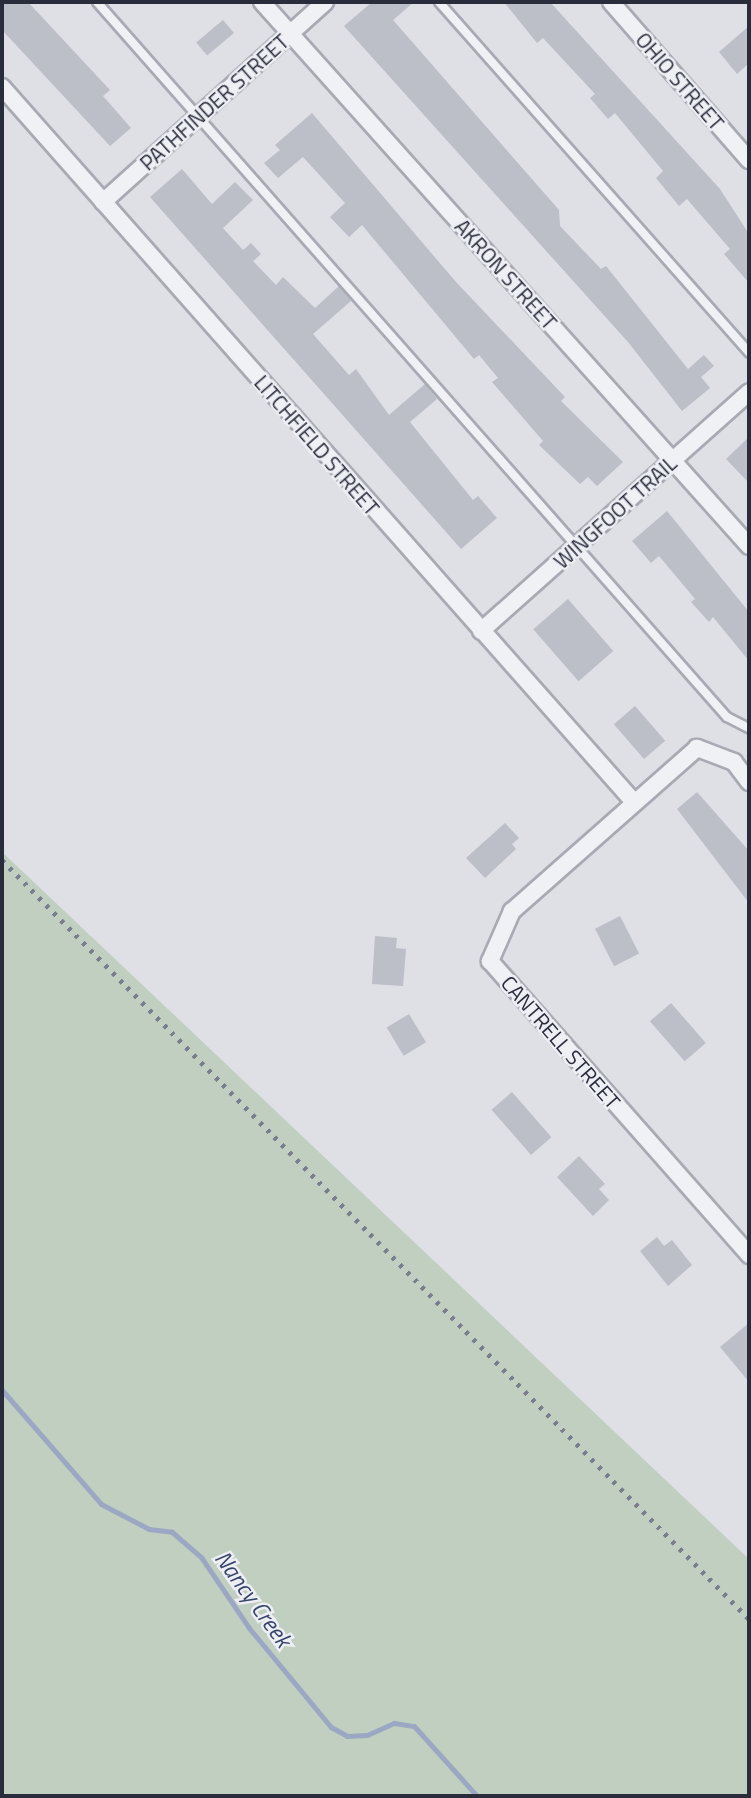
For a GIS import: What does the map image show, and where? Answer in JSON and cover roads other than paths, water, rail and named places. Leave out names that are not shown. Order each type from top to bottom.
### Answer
[{"type":"street","name":"AKRON STREET","points":[[262,2],[749,546]]},
{"type":"street","name":"PATHFINDER STREET","points":[[103,202],[325,2]]},
{"type":"street","name":"OHIO STREET","points":[[611,2],[749,160]]},
{"type":"street","name":"LITCHFIELD STREET","points":[[2,87],[633,802]]},
{"type":"street","name":"WINGFOOT TRAIL","points":[[481,631],[749,391]]},
{"type":"street","points":[[633,802],[697,748],[734,762],[749,782]]},
{"type":"street","name":"CANTRELL STREET","points":[[633,802],[512,911],[490,961],[749,1255]]},
{"type":"lane","points":[[97,2],[727,717],[749,728]]},
{"type":"lane","points":[[439,2],[749,352]]},
{"type":"waterway","name":"Nancy Creek","points":[[2,1390],[101,1504],[149,1529],[172,1532],[201,1557],[249,1628],[331,1727],[347,1736],[367,1735],[394,1723],[414,1726],[477,1796]]},
{"type":"railway","points":[[2,860],[749,1619]]}]
